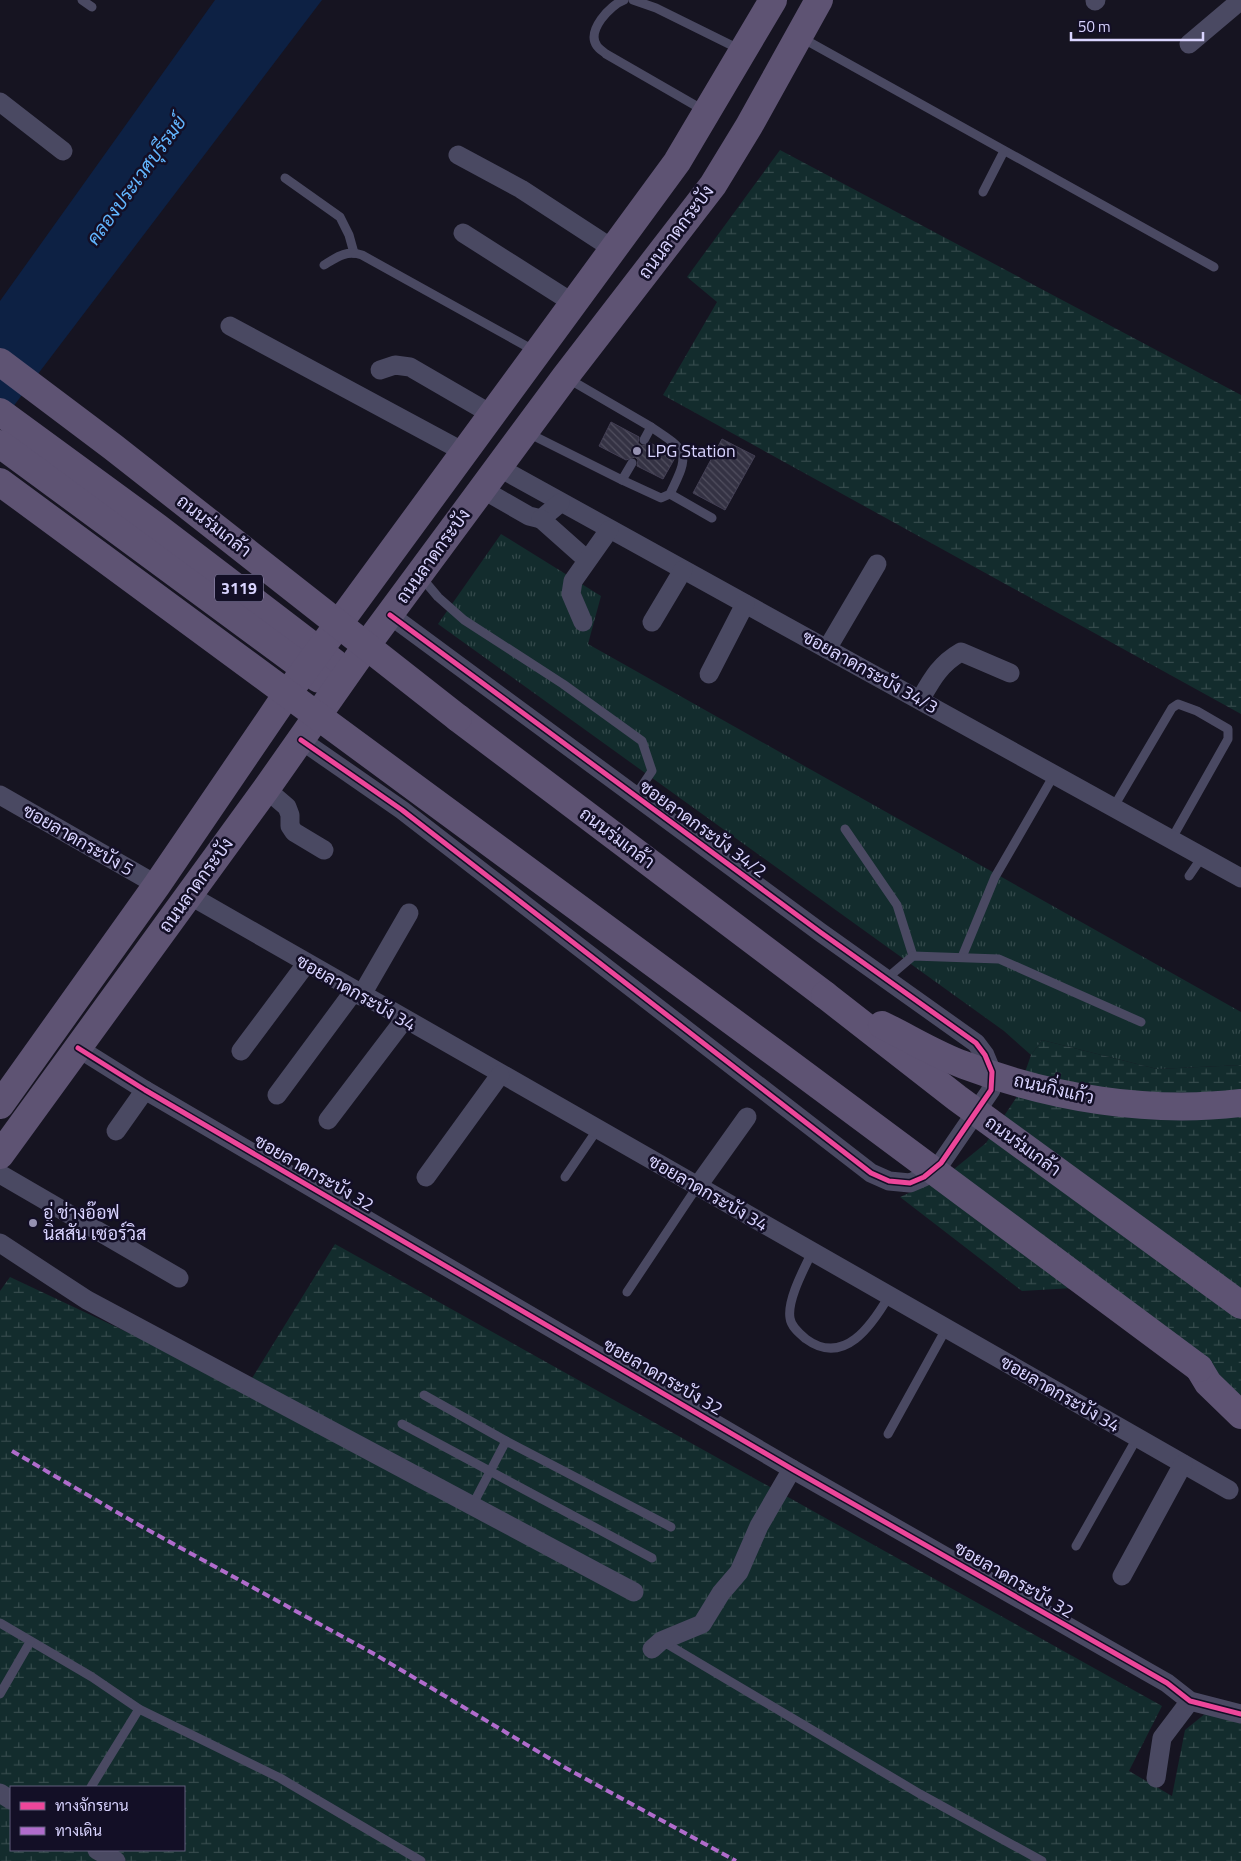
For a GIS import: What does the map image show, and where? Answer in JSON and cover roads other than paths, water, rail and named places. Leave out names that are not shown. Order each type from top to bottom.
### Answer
[{"type":"main road","name":"ถนนลาดกระบัง","points":[[1,1102],[157,885],[312,660],[677,162],[773,0]]},
{"type":"main road","name":"ถนนลาดกระบัง","points":[[0,1155],[266,789],[341,681],[490,478],[713,185],[749,126],[819,0]]},
{"type":"main road","points":[[677,162],[713,185]]},
{"type":"main road","name":"ถนนร่มเกล้า","points":[[0,362],[113,447],[458,718],[825,996],[956,1098],[1241,1305]]},
{"type":"main road","name":"ถนนร่มเกล้า","points":[[0,412],[156,526],[312,660]]},
{"type":"main road","name":"3119","points":[[0,444],[142,549],[312,660]]},
{"type":"main road","points":[[0,482],[1241,1399]]},
{"type":"main road","points":[[312,660],[341,681]]},
{"type":"main road","name":"ถนนกิ่งแก้ว","points":[[825,996],[962,1065],[1062,1094],[1143,1105],[1207,1107],[1241,1103]]},
{"type":"main road","points":[[1199,1368],[1208,1383],[1241,1415]]},
{"type":"street","points":[[1189,44],[1240,0]]},
{"type":"street","points":[[0,102],[63,151]]},
{"type":"street","points":[[458,155],[521,189],[613,249]]},
{"type":"street","points":[[463,233],[573,303]]},
{"type":"street","points":[[230,326],[464,452]]},
{"type":"street","points":[[380,370],[395,365],[410,367],[491,414]]},
{"type":"street","points":[[490,478],[529,516],[541,519],[586,559]]},
{"type":"street","name":"ซอยลาดกระบัง 34/3","points":[[490,478],[560,503],[1241,878]]},
{"type":"street","points":[[541,519],[560,503]]},
{"type":"street","points":[[583,622],[571,594],[573,581],[586,559],[609,530]]},
{"type":"street","points":[[827,649],[877,564]]},
{"type":"street","points":[[652,622],[683,570]]},
{"type":"street","points":[[709,674],[745,604]]},
{"type":"street","name":"ซอยลาดกระบัง 34/2","points":[[301,740],[402,810],[871,1173],[889,1181],[910,1183],[924,1177],[941,1163],[991,1090],[992,1072],[976,1043],[635,796],[390,615]]},
{"type":"street","points":[[920,700],[935,672],[949,659],[961,652],[1010,673]]},
{"type":"street","points":[[266,789],[287,807],[290,815],[290,826],[294,832],[324,850]]},
{"type":"street","name":"ซอยลาดกระบัง 5","points":[[0,795],[157,885]]},
{"type":"street","name":"ซอยลาดกระบัง 34","points":[[188,895],[358,994],[1229,1490]]},
{"type":"street","points":[[277,1095],[358,994],[409,913]]},
{"type":"street","points":[[241,1051],[306,964]]},
{"type":"street","points":[[328,1120],[404,1020]]},
{"type":"street","name":"ซอยลาดกระบัง 32","points":[[78,1048],[145,1090],[792,1469],[1168,1683],[1190,1702],[1241,1714]]},
{"type":"street","points":[[426,1177],[500,1075]]},
{"type":"street","points":[[116,1131],[145,1090]]},
{"type":"street","points":[[697,1187],[748,1117]]},
{"type":"street","points":[[0,1174],[179,1278]]},
{"type":"street","points":[[0,1243],[87,1300],[634,1592]]},
{"type":"street","points":[[1122,1576],[1183,1464]]},
{"type":"street","points":[[656,1645],[702,1624],[721,1593],[739,1572],[759,1526],[792,1469]]},
{"type":"street","points":[[1156,1778],[1162,1738],[1190,1702]]},
{"type":"street","points":[[99,1851],[116,1861]]},
{"type":"lane","points":[[82,0],[92,7]]},
{"type":"lane","points":[[624,0],[607,9],[600,20],[594,38],[597,46],[606,54],[707,112]]},
{"type":"lane","points":[[633,0],[656,8],[744,51]]},
{"type":"lane","points":[[800,36],[1214,267]]},
{"type":"lane","points":[[983,192],[1004,151]]},
{"type":"lane","points":[[285,178],[340,217],[354,252]]},
{"type":"lane","points":[[324,265],[340,255],[354,252],[536,352]]},
{"type":"lane","points":[[524,432],[646,493],[661,498],[670,494],[681,471],[684,458],[682,450],[651,428],[565,377]]},
{"type":"lane","points":[[644,440],[651,428]]},
{"type":"lane","points":[[622,480],[632,463]]},
{"type":"lane","points":[[670,494],[712,518]]},
{"type":"lane","points":[[419,575],[438,597],[464,620],[563,684],[642,741],[652,770],[635,796]]},
{"type":"lane","points":[[1113,808],[1172,708],[1178,704],[1197,711],[1228,729],[1228,739],[1171,840]]},
{"type":"lane","points":[[962,957],[995,877],[1054,774]]},
{"type":"lane","points":[[845,829],[897,905],[913,956]]},
{"type":"lane","points":[[1189,876],[1202,857]]},
{"type":"lane","points":[[886,979],[913,956],[999,959],[1141,1022]]},
{"type":"lane","points":[[565,1177],[597,1130]]},
{"type":"lane","points":[[627,1292],[697,1187]]},
{"type":"lane","points":[[812,1252],[791,1303],[790,1319],[798,1332],[810,1342],[827,1348],[843,1348],[864,1332],[877,1317],[889,1296]]},
{"type":"lane","points":[[888,1434],[946,1329]]},
{"type":"lane","points":[[424,1395],[506,1441],[671,1527]]},
{"type":"lane","points":[[402,1424],[491,1469],[652,1558]]},
{"type":"lane","points":[[1076,1546],[1137,1438]]},
{"type":"lane","points":[[472,1506],[506,1441]]},
{"type":"lane","points":[[0,1623],[92,1677],[139,1709],[280,1778],[421,1861]]},
{"type":"lane","points":[[0,1694],[30,1642]]},
{"type":"lane","points":[[656,1645],[1042,1861]]},
{"type":"lane","points":[[93,1786],[139,1709]]},
{"type":"water","name":"คลองประเวศบุรีรมย์","points":[[215,0],[322,0],[0,424],[0,301]]},
{"type":"place","name":"LPG Station","points":[[637,451]]},
{"type":"place","name":"อู่ ช่างอ๊อฟ นิสสัน เซอร์วิส","points":[[33,1223]]}]
